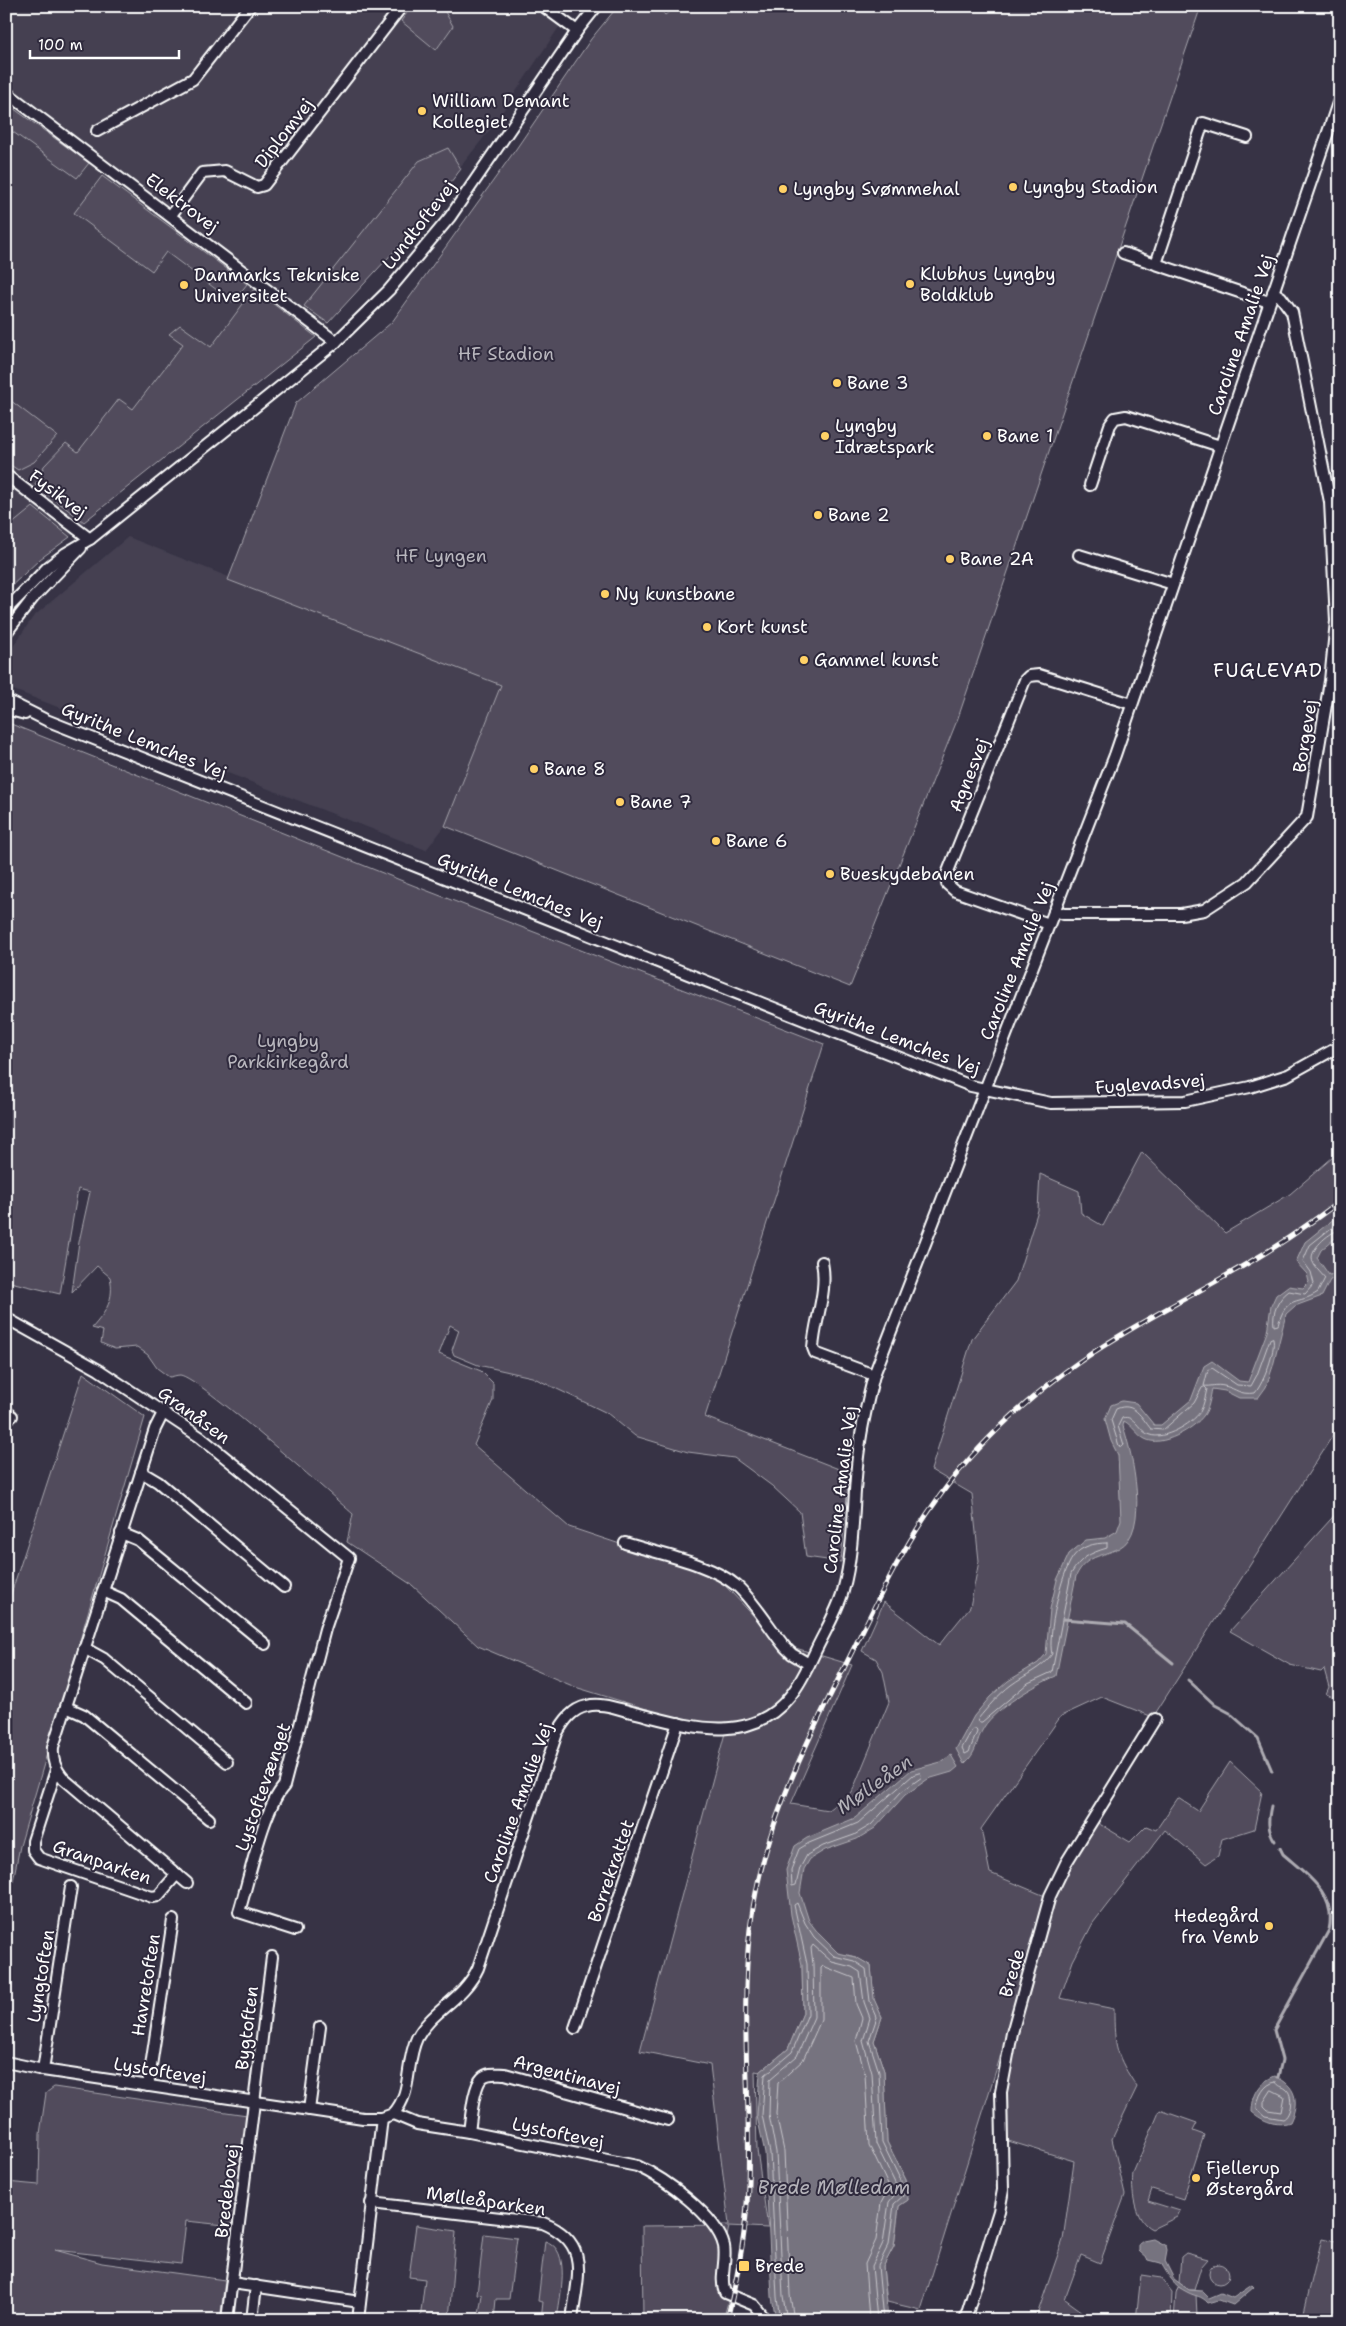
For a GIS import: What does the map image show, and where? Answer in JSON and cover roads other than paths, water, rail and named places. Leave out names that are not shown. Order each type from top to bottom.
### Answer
[{"type":"street","points":[[97,131],[193,79],[250,6]]},
{"type":"street","name":"Diplomvej","points":[[171,215],[202,173],[226,171],[257,187],[264,185],[402,6]]},
{"type":"street","points":[[543,6],[577,31]]},
{"type":"street","name":"Lundtoftevej","points":[[6,633],[28,604],[89,540],[336,342],[389,290],[450,217],[577,31],[597,6]]},
{"type":"street","name":"Elektrovej","points":[[6,92],[171,215],[336,342]]},
{"type":"street","name":"Caroline Amalie Vej","points":[[393,2114],[401,2106],[406,2094],[413,2050],[418,2037],[426,2026],[467,1987],[478,1968],[557,1733],[565,1719],[588,1706],[605,1706],[678,1724],[717,1730],[736,1728],[756,1722],[770,1714],[790,1696],[809,1664],[839,1602],[850,1561],[854,1529],[858,1450],[874,1375],[1085,834],[1132,704],[1340,96]]},
{"type":"street","points":[[1156,264],[1203,123],[1248,138]]},
{"type":"street","points":[[1123,253],[1269,302]]},
{"type":"street","name":"Borgevej","points":[[1054,911],[1064,914],[1181,914],[1204,910],[1247,882],[1307,817],[1331,671],[1336,622],[1334,547],[1330,502],[1292,312],[1281,297],[1273,292]]},
{"type":"street","points":[[1090,485],[1110,425],[1116,418],[1126,416],[1220,446]]},
{"type":"street","name":"Fysikvej","points":[[6,475],[89,540]]},
{"type":"street","name":"Lundtoftevej","points":[[6,610],[48,567],[66,553],[89,540]]},
{"type":"street","points":[[1079,555],[1173,584]]},
{"type":"street","name":"Agnesvej","points":[[1049,924],[956,891],[947,884],[948,874],[1025,680],[1033,675],[1039,675],[1132,704]]},
{"type":"street","name":"Gyrithe Lemches Vej","points":[[6,700],[46,720],[768,1007],[971,1086],[984,1089]]},
{"type":"street","name":"Gyrithe Lemches Vej","points":[[6,709],[46,720]]},
{"type":"street","name":"Fuglevadsvej","points":[[984,1089],[1052,1103],[1198,1100],[1288,1075],[1340,1046]]},
{"type":"street","points":[[822,1262],[824,1296],[812,1348],[815,1353],[874,1375]]},
{"type":"street","name":"Granåsen","points":[[6,1318],[99,1370],[164,1411],[200,1437],[349,1558]]},
{"type":"street","name":"Granparken","points":[[164,1411],[155,1429],[121,1533],[53,1747],[52,1759],[56,1770],[187,1883]]},
{"type":"street","points":[[141,1472],[158,1482],[284,1587]]},
{"type":"street","points":[[121,1533],[138,1540],[264,1644]]},
{"type":"street","points":[[625,1543],[700,1567],[727,1579],[739,1588],[785,1647],[809,1664]]},
{"type":"street","name":"Lystoftevænget","points":[[295,1930],[239,1912],[261,1835],[277,1793],[284,1786],[325,1629],[349,1558]]},
{"type":"street","points":[[103,1591],[121,1599],[246,1703]]},
{"type":"street","points":[[84,1648],[104,1659],[227,1762]]},
{"type":"street","points":[[66,1707],[84,1715],[209,1820]]},
{"type":"street","name":"Brede","points":[[965,2320],[999,2211],[1003,2190],[1001,2092],[1012,2033],[1050,1896],[1066,1863],[1155,1719]]},
{"type":"street","name":"Borrekrattet","points":[[575,2028],[678,1724]]},
{"type":"street","name":"Granparken","points":[[56,1770],[33,1841],[34,1850],[39,1858],[152,1897],[158,1896],[177,1874]]},
{"type":"street","name":"Lyngtoften","points":[[43,2070],[71,1887]]},
{"type":"street","name":"Havretoften","points":[[148,2086],[173,1920]]},
{"type":"street","name":"Bygtoften","points":[[254,2102],[272,1957]]},
{"type":"street","points":[[308,2110],[320,2028]]},
{"type":"street","name":"Lystoftevej","points":[[6,2062],[43,2070],[366,2118],[382,2118],[393,2114],[417,2124],[469,2132],[637,2166],[655,2174],[698,2209],[719,2235],[724,2250],[722,2283],[724,2292],[754,2305],[760,2309],[766,2320]]},
{"type":"street","name":"Argentinavej","points":[[469,2132],[477,2086],[483,2077],[491,2074],[505,2074],[668,2120]]},
{"type":"street","name":"Bredebovej","points":[[227,2320],[254,2102]]},
{"type":"street","points":[[358,2320],[382,2118]]},
{"type":"street","name":"Mølleåparken","points":[[371,2203],[543,2223],[558,2229],[575,2248],[579,2261],[572,2320]]},
{"type":"street","points":[[232,2283],[360,2302]]},
{"type":"street","points":[[252,2320],[256,2286]]},
{"type":"water","points":[[1340,1214],[1340,1234],[1321,1250],[1317,1258],[1329,1275],[1340,1273],[1338,1278],[1330,1280],[1322,1296],[1295,1306],[1286,1314],[1266,1387],[1258,1398],[1239,1398],[1225,1391],[1212,1389],[1204,1415],[1193,1426],[1177,1436],[1160,1441],[1145,1439],[1124,1421],[1123,1426],[1134,1472],[1137,1509],[1129,1539],[1119,1548],[1089,1560],[1076,1576],[1056,1676],[1027,1691],[997,1712],[984,1727],[972,1755],[964,1764],[956,1749],[974,1716],[990,1697],[1008,1681],[1038,1663],[1046,1654],[1050,1609],[1057,1580],[1069,1554],[1086,1540],[1105,1538],[1117,1531],[1121,1520],[1118,1455],[1111,1441],[1105,1419],[1111,1405],[1122,1401],[1136,1403],[1154,1425],[1161,1425],[1191,1400],[1204,1366],[1212,1361],[1239,1381],[1248,1382],[1267,1332],[1271,1306],[1276,1295],[1288,1286],[1303,1288],[1309,1282],[1307,1274],[1296,1262],[1305,1242]]},
{"type":"water","name":"Brede Mølledam","points":[[951,1755],[958,1767],[952,1772],[928,1779],[905,1795],[875,1828],[857,1839],[825,1850],[810,1859],[804,1869],[800,1893],[809,1921],[819,1934],[838,1953],[856,1957],[871,1966],[874,1999],[882,2017],[874,2041],[884,2071],[887,2142],[906,2180],[908,2200],[899,2206],[894,2246],[883,2267],[888,2320],[776,2320],[772,2297],[765,2153],[757,2116],[760,2072],[788,2049],[803,2013],[802,1965],[791,1915],[786,1870],[795,1846],[807,1838],[855,1818],[911,1770],[941,1762]]},
{"type":"water","points":[[1275,2076],[1288,2084],[1294,2095],[1295,2107],[1290,2122],[1280,2124],[1270,2122],[1252,2112],[1253,2100],[1258,2090],[1265,2082]]},
{"type":"water","points":[[1153,2239],[1166,2246],[1165,2261],[1174,2279],[1189,2290],[1202,2291],[1209,2298],[1221,2293],[1233,2298],[1252,2285],[1254,2287],[1233,2305],[1219,2300],[1208,2303],[1178,2287],[1161,2263],[1149,2260],[1139,2251],[1139,2244]]},
{"type":"waterway","points":[[1063,1619],[1125,1624],[1173,1663]]},
{"type":"waterway","points":[[1188,1680],[1215,1705],[1230,1713]]},
{"type":"waterway","points":[[1232,1715],[1258,1738],[1272,1771]]},
{"type":"waterway","points":[[1271,1806],[1269,1824],[1275,1841]]},
{"type":"waterway","points":[[1278,2077],[1282,2060],[1274,2030],[1329,1930],[1330,1917],[1329,1906],[1318,1886],[1283,1854],[1280,1848]]},
{"type":"railway","points":[[727,2320],[735,2286],[746,2218],[749,2152],[746,2025],[747,1961],[755,1895],[763,1861],[784,1796],[811,1734],[875,1605],[911,1539],[939,1497],[981,1446],[1047,1385],[1111,1341],[1277,1246],[1340,1201]]},
{"type":"place","name":"William Demant Kollegiet","points":[[422,111]]},
{"type":"place","name":"Lyngby Stadion","points":[[1013,187]]},
{"type":"place","name":"Lyngby Svømmehal","points":[[783,189]]},
{"type":"place","name":"Klubhus Lyngby Boldklub","points":[[910,284]]},
{"type":"place","name":"Danmarks Tekniske Universitet","points":[[184,285]]},
{"type":"place","name":"Bane 3","points":[[837,383]]},
{"type":"place","name":"Lyngby Idrætspark","points":[[825,436]]},
{"type":"place","name":"Bane 1","points":[[987,436]]},
{"type":"place","name":"Bane 2","points":[[818,515]]},
{"type":"place","name":"Bane 2A","points":[[950,559]]},
{"type":"place","name":"Ny kunstbane","points":[[605,594]]},
{"type":"place","name":"Kort kunst","points":[[707,627]]},
{"type":"place","name":"Gammel kunst","points":[[804,660]]},
{"type":"place","name":"Bane 8","points":[[534,769]]},
{"type":"place","name":"Bane 7","points":[[620,802]]},
{"type":"place","name":"Bane 6","points":[[716,841]]},
{"type":"place","name":"Bueskydebanen","points":[[830,874]]},
{"type":"place","name":"Hedegård fra Vemb","points":[[1269,1926]]},
{"type":"place","name":"Fjellerup Østergård","points":[[1196,2178]]},
{"type":"place","name":"Brede","points":[[744,2266]]},
{"type":"district","name":"FUGLEVAD","points":[[1268,670]]},
{"type":"park label","name":"HF Stadion","points":[[506,354]]},
{"type":"park label","name":"HF Lyngen","points":[[441,556]]},
{"type":"park label","name":"Lyngby Parkkirkegård","points":[[288,1051]]},
{"type":"water label","name":"Mølleåen","points":[[874,1784]]}]
